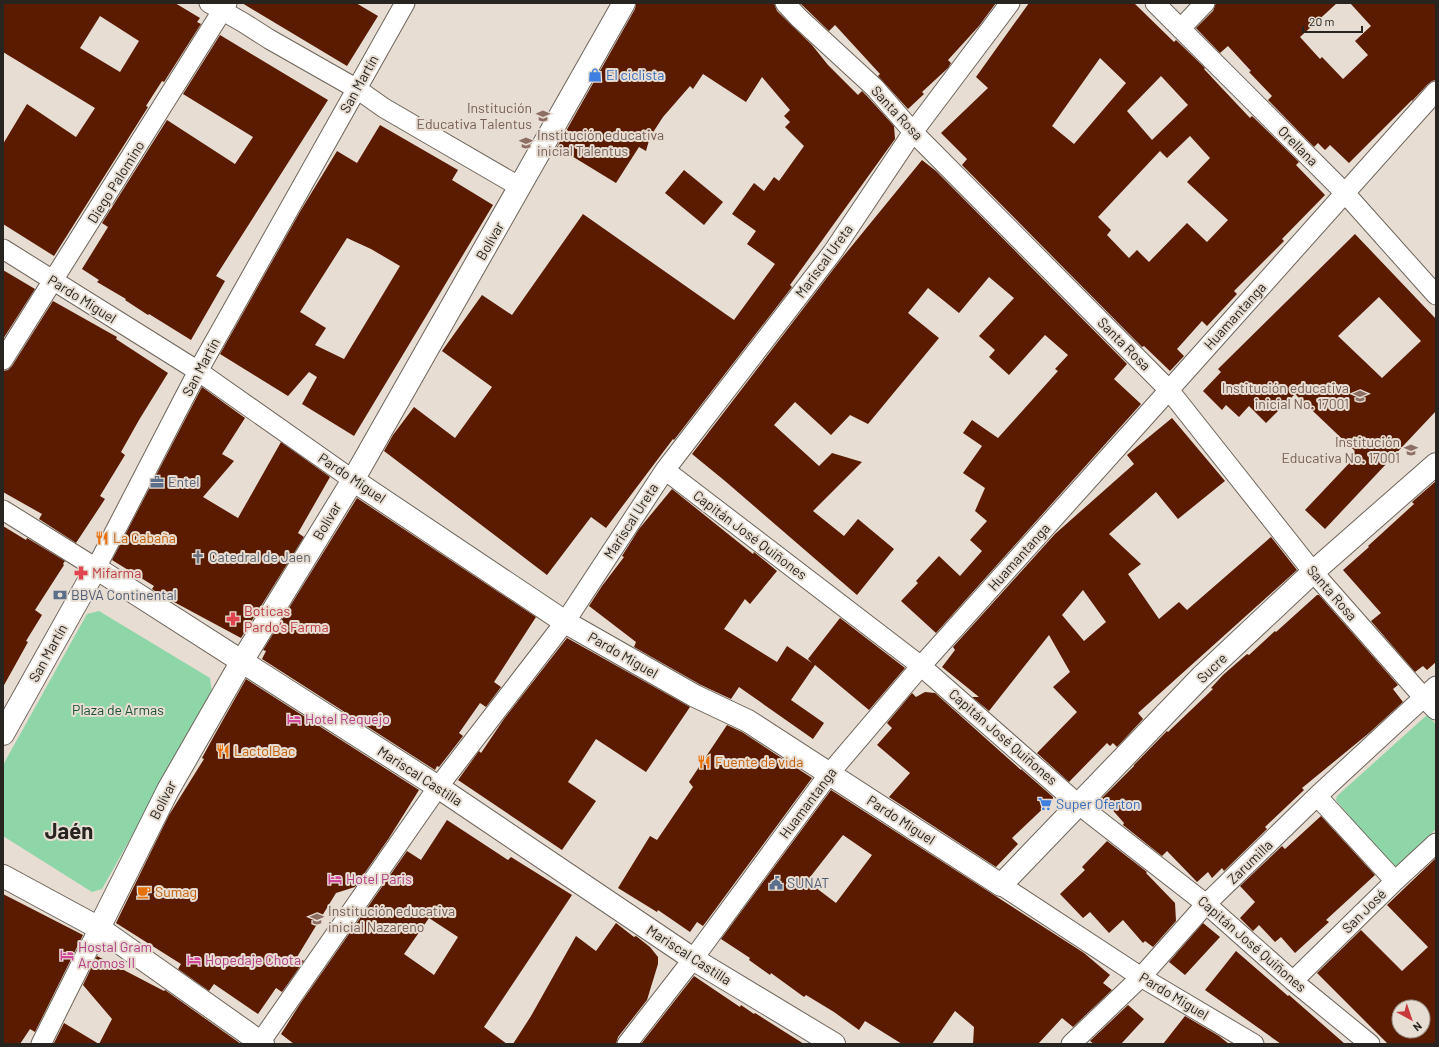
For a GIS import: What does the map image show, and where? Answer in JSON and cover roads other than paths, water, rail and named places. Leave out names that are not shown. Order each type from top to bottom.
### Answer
[{"type":"street","name":"San Martín","points":[[3,734],[96,568],[198,371],[405,3]]},
{"type":"street","name":"Bolívar","points":[[41,1044],[168,790],[242,660],[353,480],[624,3]]},
{"type":"street","name":"Santa Rosa","points":[[785,3],[799,18],[875,88],[913,132],[1169,390],[1313,572],[1432,698]]},
{"type":"street","name":"Mariscal Ureta","points":[[260,1043],[438,787],[566,622],[665,470],[832,253],[913,132],[1010,3]]},
{"type":"street","name":"Orellana","points":[[1155,3],[1344,192],[1436,295]]},
{"type":"street","points":[[1180,28],[1205,3]]},
{"type":"street","points":[[220,6],[269,39],[357,89],[384,108],[520,187]]},
{"type":"street","name":"Diego Palomino","points":[[3,360],[53,281],[220,6]]},
{"type":"street","name":"Huamantanga","points":[[627,1044],[693,959],[829,774],[921,666],[1436,90]]},
{"type":"street","name":"Pardo Miguel","points":[[3,249],[198,371],[353,480],[566,622],[695,696],[748,721],[1141,977],[1254,1044]]},
{"type":"street","name":"Sucre","points":[[1001,885],[1201,677],[1313,572],[1436,464]]},
{"type":"street","name":"Capitán José Quiñones","points":[[665,470],[921,666],[1079,805],[1206,904],[1294,981],[1370,1044]]},
{"type":"street","name":"Mariscal Castilla","points":[[3,510],[242,660],[438,787],[693,959],[834,1044]]},
{"type":"street","name":"Zarumilla","points":[[1070,1044],[1141,977],[1206,904],[1318,796],[1432,698]]},
{"type":"street","points":[[1318,796],[1395,881]]},
{"type":"street","name":"San José","points":[[1294,981],[1395,881],[1436,843]]},
{"type":"street","points":[[3,876],[99,928],[260,1043]]},
{"type":"place","name":"El ciclista","points":[[595,75]]},
{"type":"place","name":"Institución Educativa Talentus","points":[[543,116]]},
{"type":"place","name":"Institución educativa inicial Talentus","points":[[526,143]]},
{"type":"place","name":"Institución educativa inicial No. 17001","points":[[1360,396]]},
{"type":"place","name":"Institución Educativa No. 17001","points":[[1411,450]]},
{"type":"place","name":"Entel","points":[[157,482]]},
{"type":"place","name":"La Cabaña","points":[[102,538]]},
{"type":"place","name":"Catedral de Jaen","points":[[198,557]]},
{"type":"place","name":"Mifarma","points":[[81,573]]},
{"type":"place","name":"BBVA Continental","points":[[60,595]]},
{"type":"place","name":"Boticas Pardo’s Farma","points":[[233,619]]},
{"type":"place","name":"Hotel Requejo","points":[[294,719]]},
{"type":"place","name":"LactolBac","points":[[223,751]]},
{"type":"place","name":"Fuente de vida","points":[[704,762]]},
{"type":"place","name":"Super Oferton","points":[[1045,804]]},
{"type":"place","name":"Hotel Paris","points":[[335,879]]},
{"type":"place","name":"SUNAT","points":[[776,883]]},
{"type":"place","name":"Sumag","points":[[144,892]]},
{"type":"place","name":"Institución educativa inicial Nazareno","points":[[317,919]]},
{"type":"place","name":"Hostal Gram Aromos II","points":[[67,955]]},
{"type":"place","name":"Hopedaje Chota","points":[[194,960]]},
{"type":"district","name":"Jaén","points":[[69,831]]},
{"type":"park label","name":"Plaza de Armas","points":[[118,710]]}]
